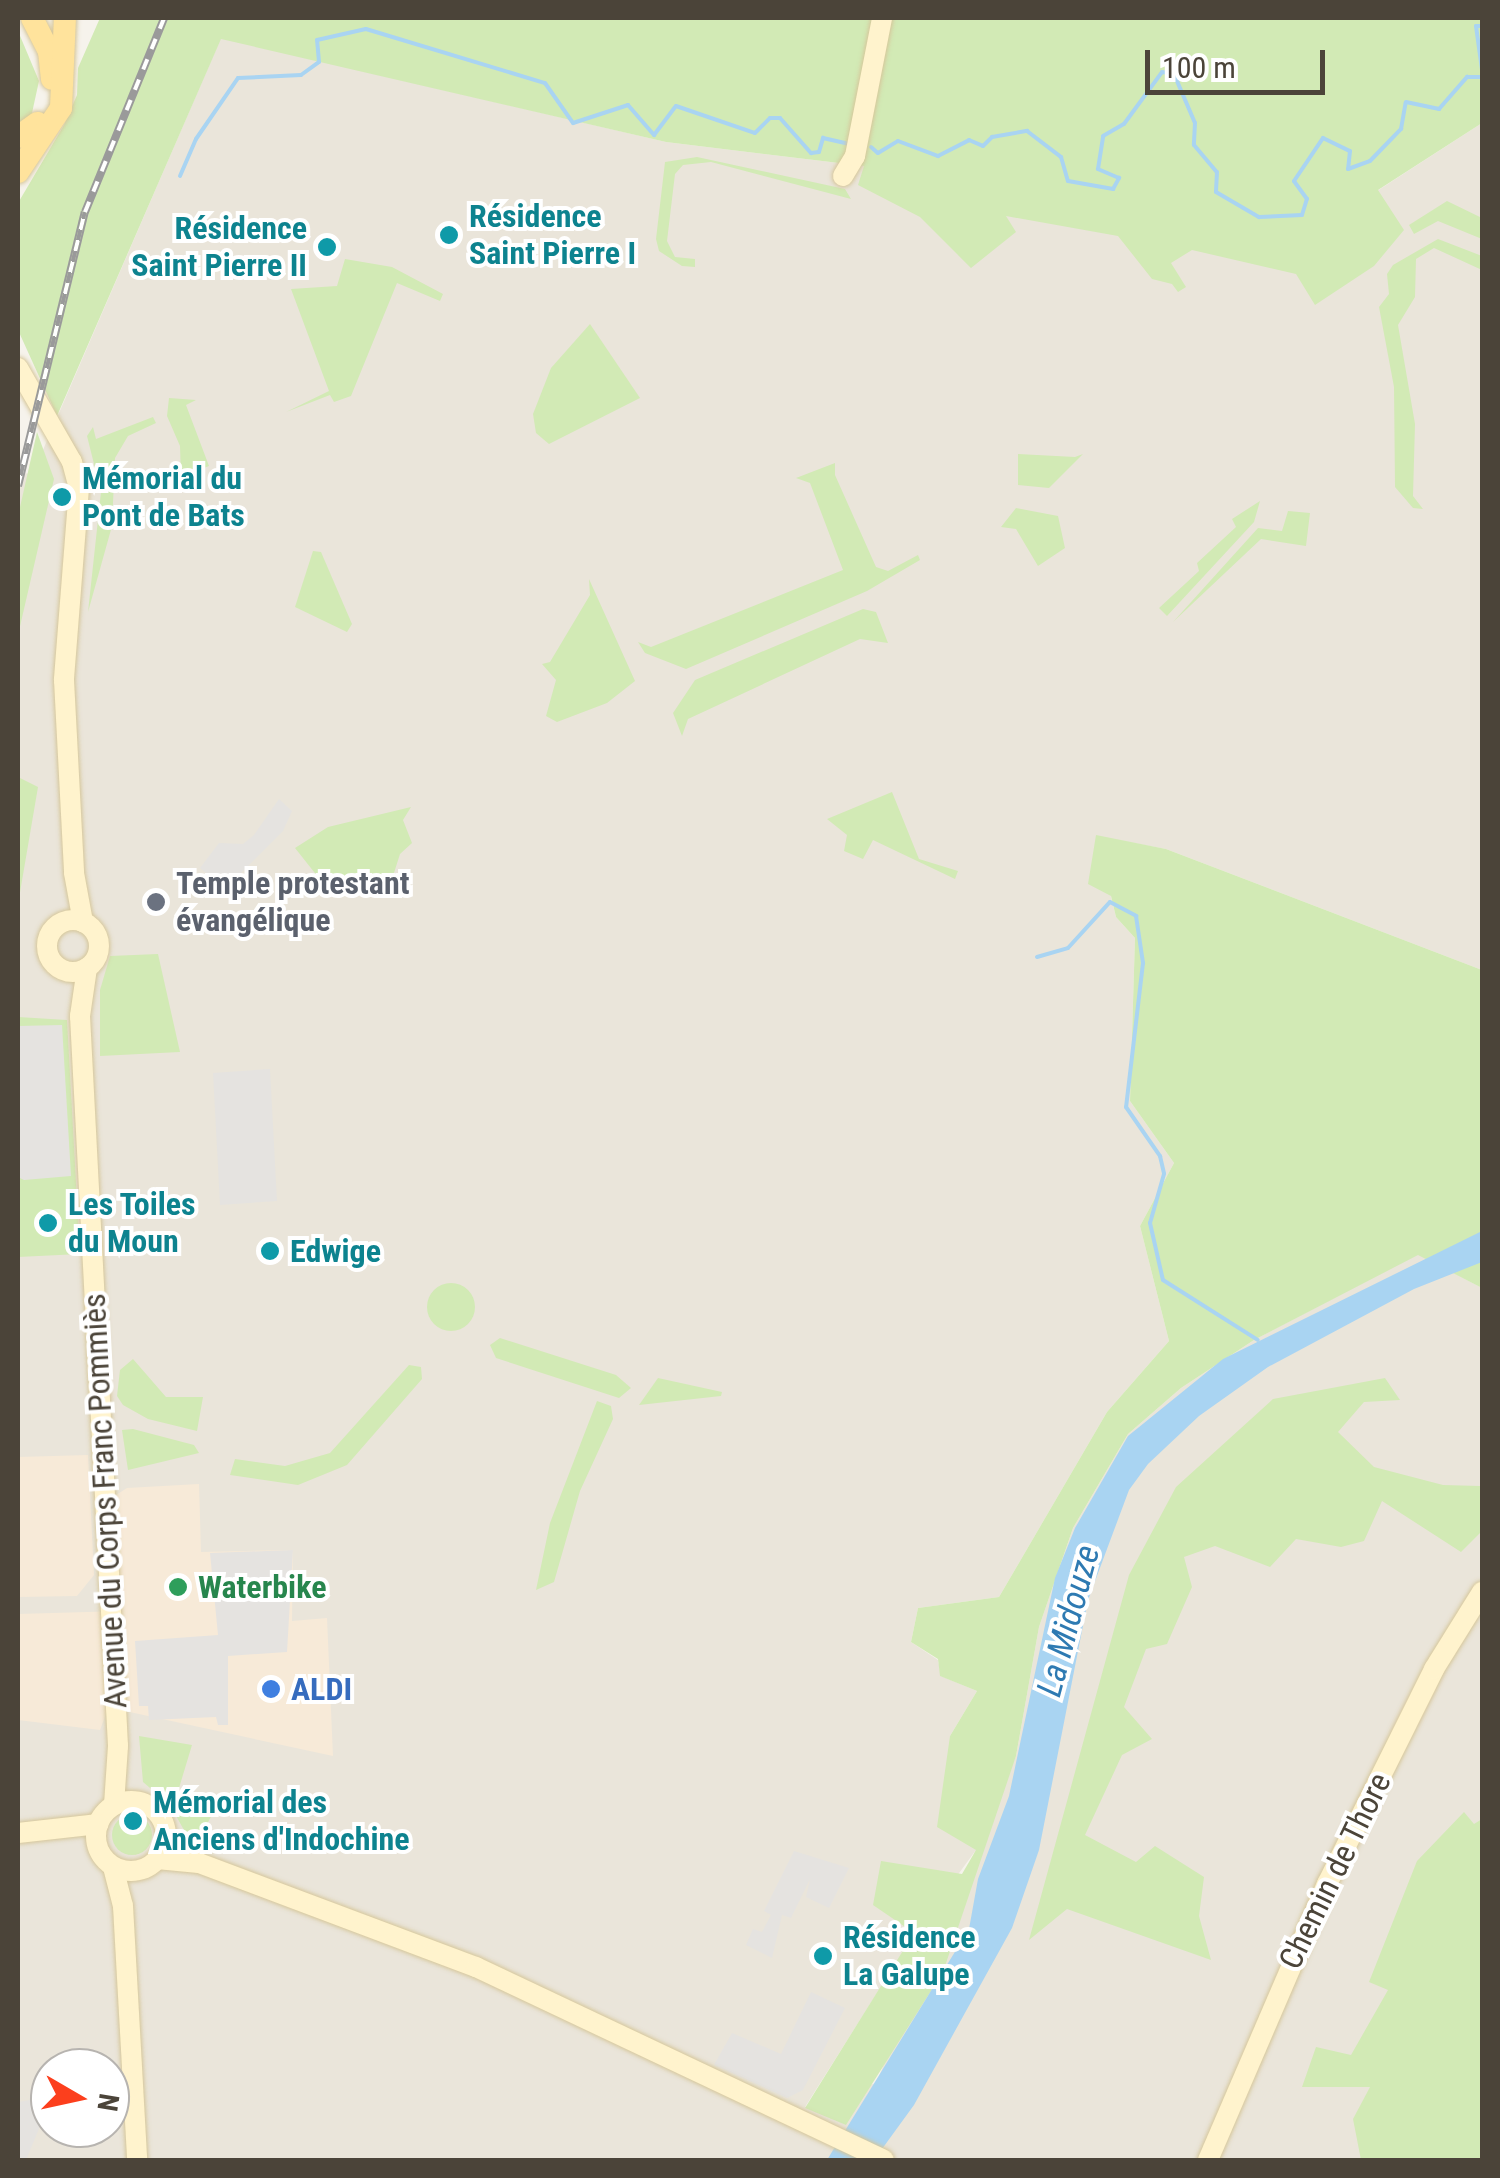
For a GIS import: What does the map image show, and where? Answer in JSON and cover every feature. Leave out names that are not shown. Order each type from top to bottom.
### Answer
[{"type":"main road","points":[[18,152],[37,123],[52,86],[52,63],[32,18]]},
{"type":"main road","points":[[18,172],[61,108],[65,18]]},
{"type":"main road","points":[[843,176],[855,156],[882,18]]},
{"type":"main road","points":[[18,137],[37,123]]},
{"type":"main road","points":[[18,368],[72,462],[79,488],[64,680],[74,922]]},
{"type":"main road","points":[[74,922],[98,942],[77,970],[55,966],[46,947],[50,934],[74,922]]},
{"type":"main road","name":"Avenue du Corps Franc Pommiès","points":[[77,970],[118,1746],[114,1805]]},
{"type":"main road","name":"Chemin de Thore","points":[[1208,2160],[1327,1884],[1434,1670],[1482,1592]]},
{"type":"main road","name":"Avenue du Corps Franc Pommiès","points":[[118,1746],[136,1801]]},
{"type":"main road","points":[[137,2160],[123,1906],[113,1867],[98,1847],[98,1824],[114,1805],[136,1801],[158,1813],[166,1838],[195,1862],[476,1967],[884,2160]]},
{"type":"main road","points":[[18,1833],[98,1824]]},
{"type":"main road","points":[[44,1833],[98,1847]]},
{"type":"main road","points":[[123,1906],[166,1838]]},
{"type":"main road","points":[[113,1867],[195,1862]]},
{"type":"shaded area","points":[[221,38],[666,142],[864,166],[1377,191],[1482,123],[1482,970],[1166,849],[1096,836],[1116,917],[1135,938],[1130,1101],[1174,1163],[1140,1226],[1169,1341],[1107,1412],[999,1597],[918,1608],[911,1642],[938,1660],[941,1676],[977,1691],[950,1736],[976,1850],[1016,1756],[1039,1627],[1073,1528],[1128,1434],[1181,1388],[1254,1340],[1418,1254],[1482,1288],[1482,2160],[18,2160],[18,474],[33,473]],"holes":[[[975,1851],[876,2083],[805,2107],[915,1933]]]},
{"type":"shaded area","points":[[279,799],[292,811],[283,831],[237,877],[220,884],[200,868],[219,843],[243,844],[254,835]]},
{"type":"shaded area","points":[[62,1025],[71,1176],[24,1180],[18,1177],[18,1026]]},
{"type":"shaded area","points":[[270,1069],[277,1201],[220,1205],[213,1073]]},
{"type":"shaded area","points":[[88,1455],[94,1575],[77,1596],[18,1597],[18,1457]]},
{"type":"shaded area","points":[[199,1484],[201,1552],[293,1550],[292,1621],[327,1618],[333,1756],[125,1711],[107,1711],[100,1730],[18,1720],[18,1614],[122,1611],[113,1497],[127,1488]]},
{"type":"shaded area","points":[[293,1550],[287,1652],[228,1656],[228,1725],[218,1725],[216,1717],[149,1720],[148,1706],[139,1706],[135,1641],[218,1635],[210,1553]]},
{"type":"shaded area","points":[[794,1851],[849,1868],[829,1908],[806,1897],[810,1879],[791,1918],[782,1915],[772,1958],[746,1945],[753,1929],[762,1932],[771,1915],[764,1911]]},
{"type":"shaded area","points":[[811,1992],[845,2008],[803,2090],[787,2098],[714,2065],[732,2033],[781,2054]]},
{"type":"shaded area","points":[[30,2100],[31,2148],[26,2160],[18,2160],[18,2102]]},
{"type":"green space","points":[[100,18],[1482,18],[1482,123],[1378,190],[1404,230],[1374,266],[1315,305],[1296,274],[1192,250],[1171,263],[1186,287],[1178,292],[1172,284],[1152,279],[1118,236],[1006,216],[1016,232],[971,268],[920,217],[858,185],[864,166],[666,142],[221,39],[57,416],[18,330],[18,203],[64,125],[77,95],[78,68]]},
{"type":"green space","points":[[18,31],[39,81],[30,122],[18,135]]},
{"type":"green space","points":[[697,157],[845,189],[851,199],[711,162],[683,165],[675,174],[667,241],[675,257],[695,259],[695,267],[682,266],[659,251],[656,239],[665,162]]},
{"type":"green space","points":[[1447,201],[1482,218],[1482,239],[1438,221],[1414,234],[1409,225]]},
{"type":"green space","points":[[1438,239],[1482,256],[1482,270],[1434,248],[1416,259],[1415,297],[1398,325],[1415,424],[1413,496],[1423,509],[1413,508],[1395,487],[1394,387],[1379,307],[1389,294],[1387,274],[1393,265]]},
{"type":"green space","points":[[345,259],[392,267],[443,294],[440,301],[397,283],[351,396],[334,402],[330,395],[286,412],[329,391],[291,289],[337,286]]},
{"type":"green space","points":[[590,324],[640,398],[549,444],[536,433],[533,414],[551,368]]},
{"type":"green space","points":[[169,398],[196,400],[186,405],[209,466],[181,477],[180,446],[167,416]]},
{"type":"green space","points":[[153,417],[156,423],[128,436],[115,458],[112,526],[88,612],[101,492],[87,436],[93,427],[96,439]]},
{"type":"green space","points":[[37,432],[54,479],[18,635],[18,516]]},
{"type":"green space","points":[[1018,454],[1083,454],[1049,488],[1018,485]]},
{"type":"green space","points":[[835,463],[835,475],[876,567],[888,571],[918,555],[920,560],[867,591],[686,669],[645,653],[638,642],[651,647],[843,570],[810,483],[796,478]]},
{"type":"green space","points":[[1260,501],[1254,522],[1167,616],[1159,608],[1199,571],[1197,563],[1236,527],[1232,519]]},
{"type":"green space","points":[[1016,508],[1058,516],[1065,548],[1038,566],[1016,529],[1001,527]]},
{"type":"green space","points":[[1288,511],[1310,513],[1306,546],[1261,539],[1173,622],[1258,528],[1282,531]]},
{"type":"green space","points":[[313,551],[321,552],[352,624],[347,632],[295,607]]},
{"type":"green space","points":[[589,579],[635,681],[607,703],[557,722],[546,716],[556,680],[542,664],[550,662],[590,595]]},
{"type":"green space","points":[[863,609],[876,612],[888,643],[860,639],[688,719],[682,736],[673,713],[695,680]]},
{"type":"green space","points":[[18,777],[38,787],[18,904]]},
{"type":"green space","points":[[892,792],[919,859],[958,871],[955,879],[873,840],[863,859],[844,851],[847,835],[827,819]]},
{"type":"green space","points":[[411,807],[403,820],[412,843],[400,854],[387,895],[322,882],[295,848],[328,827]]},
{"type":"green space","points":[[1096,835],[1166,849],[1482,970],[1482,1288],[1418,1255],[1254,1340],[1181,1388],[1128,1434],[1073,1528],[1039,1627],[1016,1756],[943,1972],[846,2125],[805,2108],[914,1933],[873,1905],[881,1861],[962,1874],[976,1850],[937,1827],[950,1736],[977,1691],[940,1676],[938,1659],[911,1642],[918,1608],[999,1597],[1107,1412],[1169,1341],[1140,1226],[1174,1163],[1130,1101],[1135,938],[1116,917],[1111,896],[1088,884]]},
{"type":"green space","points":[[158,954],[180,1052],[100,1056],[100,990],[110,956]]},
{"type":"green space","points":[[18,1017],[67,1020],[80,1254],[18,1257]]},
{"type":"green space","points":[[451,1283],[468,1290],[475,1307],[468,1324],[451,1331],[434,1324],[427,1307],[434,1290]]},
{"type":"green space","points":[[500,1338],[616,1375],[631,1388],[619,1398],[496,1358],[490,1345]]},
{"type":"green space","points":[[133,1359],[166,1397],[203,1397],[197,1431],[148,1419],[123,1405],[117,1396],[120,1370]]},
{"type":"green space","points":[[409,1365],[421,1367],[422,1379],[347,1465],[298,1485],[230,1475],[235,1459],[285,1466],[330,1453]]},
{"type":"green space","points":[[658,1378],[722,1392],[721,1396],[639,1405]]},
{"type":"green space","points":[[1385,1378],[1400,1400],[1364,1402],[1338,1432],[1374,1467],[1443,1485],[1480,1486],[1482,1531],[1461,1552],[1382,1501],[1364,1541],[1341,1547],[1296,1539],[1270,1567],[1215,1546],[1184,1557],[1192,1587],[1167,1644],[1146,1649],[1124,1707],[1152,1739],[1122,1755],[1085,1835],[1136,1862],[1155,1846],[1204,1877],[1199,1916],[1211,1960],[1067,1909],[1029,1940],[1129,1575],[1176,1487],[1273,1399]]},
{"type":"green space","points":[[597,1401],[611,1406],[613,1419],[580,1491],[554,1582],[536,1590],[550,1523]]},
{"type":"green space","points":[[133,1429],[194,1445],[199,1453],[128,1470],[122,1430]]},
{"type":"green space","points":[[139,1736],[192,1745],[176,1798],[213,1813],[194,1848],[170,1805],[143,1782]]},
{"type":"green space","points":[[1464,1812],[1474,1824],[1482,1819],[1482,2160],[1361,2160],[1353,2119],[1370,2087],[1302,2087],[1316,2047],[1351,2055],[1388,1990],[1369,1982],[1417,1861]]},
{"type":"green space","points":[[132,1815],[146,1821],[152,1835],[146,1849],[132,1855],[118,1849],[112,1835],[118,1821]]},
{"type":"water","name":"La Midouze","points":[[1482,1231],[1482,1262],[1414,1289],[1268,1367],[1199,1416],[1148,1464],[1129,1490],[1088,1600],[1039,1850],[1012,1928],[914,2105],[874,2160],[827,2160],[969,1929],[978,1879],[1009,1796],[1055,1578],[1075,1528],[1128,1436],[1223,1359]]},
{"type":"waterway","points":[[1482,26],[1476,26],[1482,70]]},
{"type":"waterway","points":[[180,176],[196,139],[238,78],[301,75],[319,62],[317,40],[366,29],[545,83],[573,123],[628,105],[654,135],[676,106],[755,133],[770,118],[780,118],[811,153],[819,152],[823,138],[849,144]]},
{"type":"waterway","points":[[871,147],[878,153],[898,141],[938,156],[969,140],[983,146],[992,137],[1027,131],[1061,157],[1068,181],[1113,189],[1119,178],[1098,169],[1103,136],[1124,124],[1162,72],[1174,74],[1195,123],[1194,145],[1217,172],[1216,192],[1259,217],[1302,215],[1307,199],[1294,181],[1323,138],[1350,151],[1348,169],[1370,161],[1401,129],[1406,102],[1439,109],[1467,77],[1482,77]]},
{"type":"waterway","points":[[1037,957],[1068,948],[1110,902],[1136,916],[1143,963],[1126,1107],[1160,1156],[1164,1174],[1150,1223],[1163,1280],[1258,1340]]},
{"type":"railway","points":[[18,486],[85,212],[164,18]]},
{"type":"place","name":"Résidence Saint Pierre I","points":[[449,235]]},
{"type":"place","name":"Résidence Saint Pierre II","points":[[327,247]]},
{"type":"place","name":"Mémorial du Pont de Bats","points":[[62,497]]},
{"type":"place","name":"Temple protestant évangélique","points":[[156,902]]},
{"type":"place","name":"Les Toiles du Moun","points":[[48,1223]]},
{"type":"place","name":"Edwige","points":[[270,1251]]},
{"type":"place","name":"Waterbike","points":[[178,1587]]},
{"type":"place","name":"ALDI","points":[[271,1689]]},
{"type":"place","name":"Mémorial des Anciens d'Indochine","points":[[133,1821]]},
{"type":"place","name":"Résidence La Galupe","points":[[823,1956]]}]
